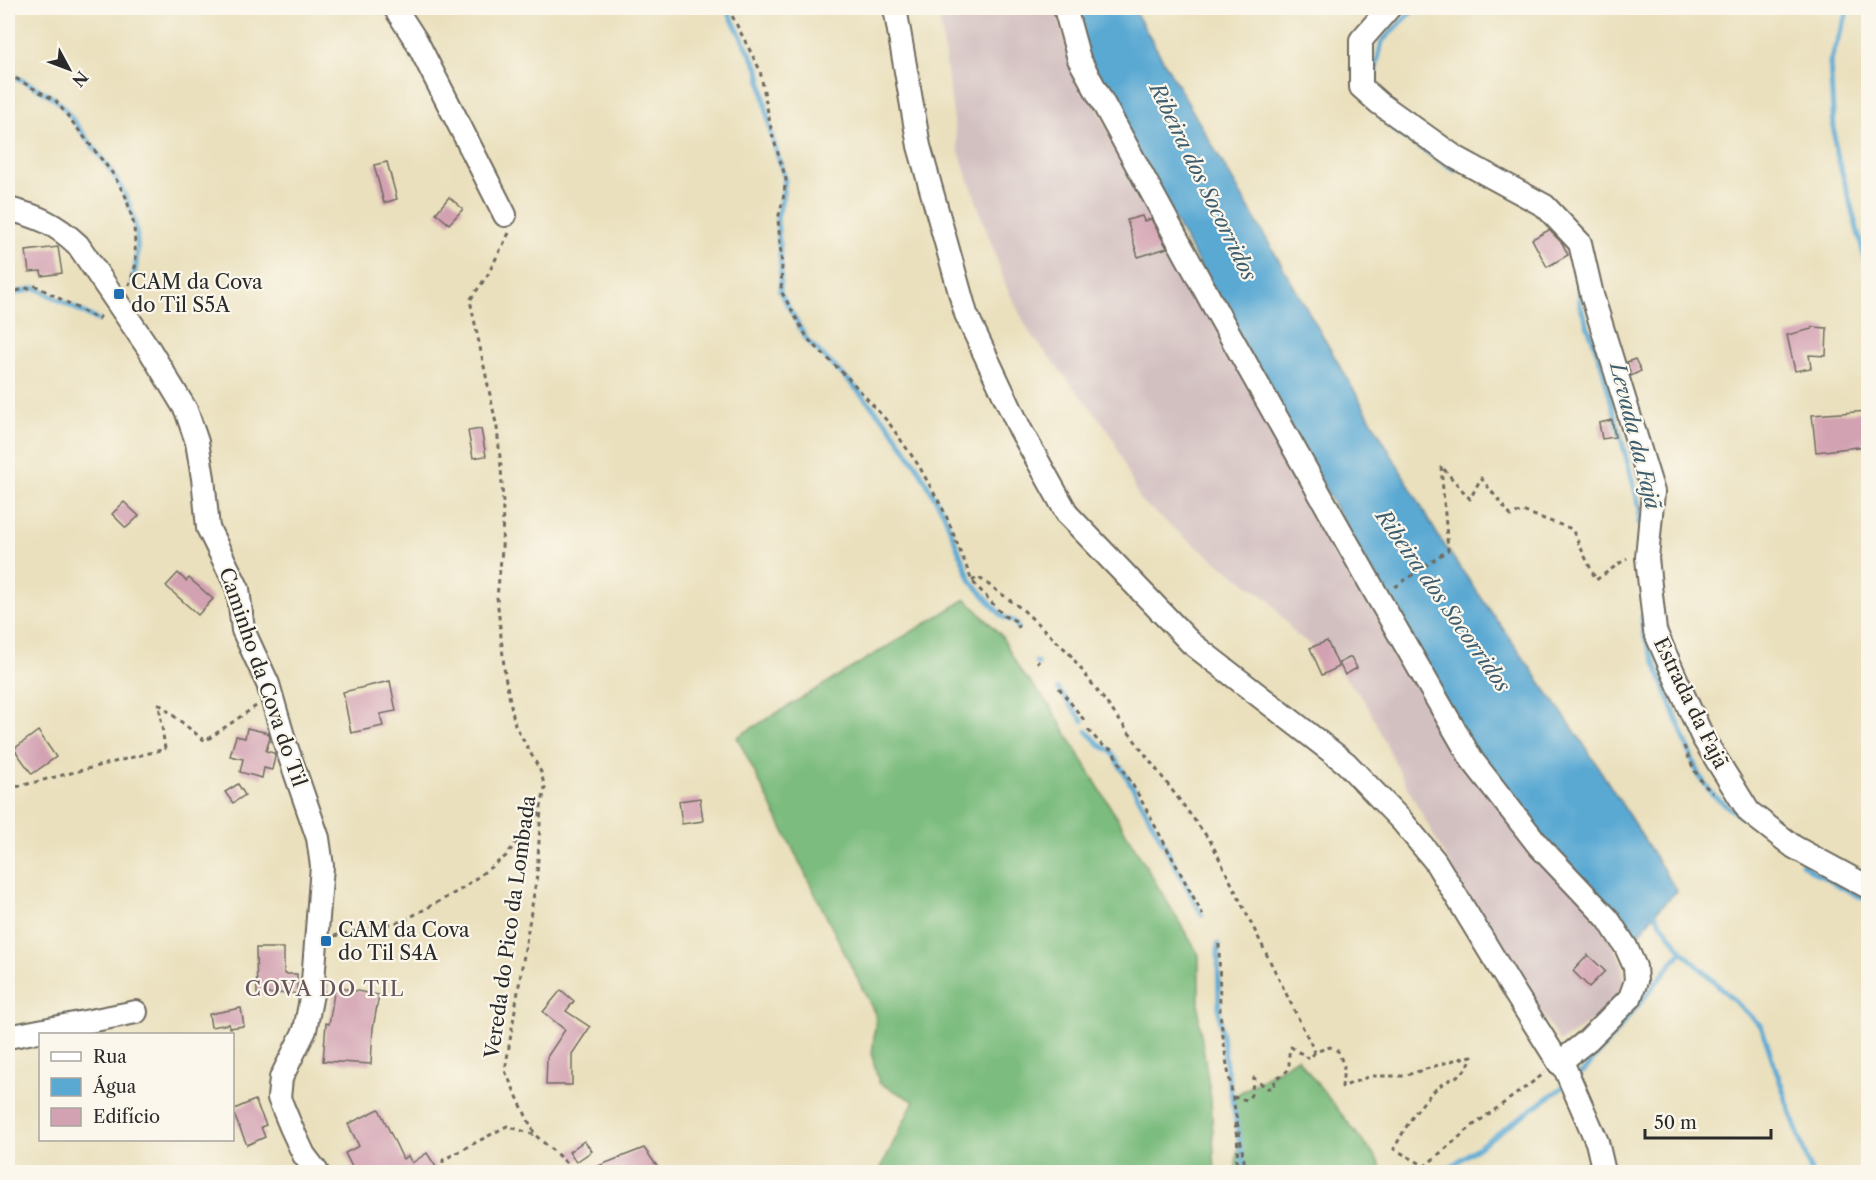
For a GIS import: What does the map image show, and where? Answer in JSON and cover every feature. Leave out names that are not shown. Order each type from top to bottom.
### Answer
[{"type":"street","points":[[395,8],[417,42],[504,216]]},
{"type":"street","points":[[895,8],[919,146],[966,314],[1020,429],[1068,515],[1191,643],[1346,763],[1402,821],[1435,861],[1515,993],[1561,1063],[1597,1142],[1604,1173]]},
{"type":"street","points":[[1065,8],[1079,58],[1217,312],[1472,760],[1539,846],[1608,920],[1626,947],[1635,967],[1636,981],[1630,998],[1561,1063]]},
{"type":"street","name":"Estrada da Fajã","points":[[1389,8],[1361,40],[1361,87],[1379,104],[1455,157],[1545,206],[1580,243],[1592,295],[1653,492],[1647,558],[1655,631],[1704,738],[1749,812],[1794,847],[1869,887]]},
{"type":"street","name":"Caminho da Cova do Til","points":[[8,209],[36,216],[63,230],[78,245],[149,349],[186,410],[197,442],[208,528],[238,589],[243,630],[271,696],[318,838],[322,866],[312,994],[305,1030],[281,1078],[279,1098],[304,1155],[317,1173]]},
{"type":"street","points":[[8,1037],[136,1012]]},
{"type":"path","points":[[728,8],[760,70],[772,134],[786,179],[778,219],[782,266],[781,291],[808,339],[889,423],[919,466],[945,513],[972,581],[1004,616],[1016,621],[1019,628]]},
{"type":"path","points":[[8,74],[56,101],[113,174],[126,197],[134,225],[136,264],[131,283],[98,319],[36,286],[8,293]]},
{"type":"path","name":"Vereda do Pico da Lombada","points":[[504,216],[510,231],[487,276],[470,300],[498,438],[503,503],[502,550],[497,597],[505,676],[515,725],[541,772],[545,789],[537,875],[505,1071],[535,1135],[577,1173]]},
{"type":"path","points":[[1379,599],[1448,550],[1441,466],[1470,499],[1481,478],[1511,516],[1522,511],[1572,529],[1596,580],[1634,554],[1638,553],[1647,558]]},
{"type":"path","points":[[972,581],[978,577],[1022,609],[1069,653],[1211,842],[1315,1052]]},
{"type":"path","points":[[1059,688],[1084,720]]},
{"type":"path","points":[[8,789],[165,749],[159,704],[205,741],[271,696]]},
{"type":"path","points":[[1088,730],[1101,744],[1112,750],[1203,915]]},
{"type":"path","points":[[1680,738],[1692,768],[1706,788],[1715,794]]},
{"type":"path","points":[[318,940],[403,921],[460,890],[506,856],[542,807]]},
{"type":"path","points":[[1219,944],[1220,1012],[1246,1173]]},
{"type":"path","points":[[1233,1097],[1247,1100],[1251,1095],[1254,1078],[1267,1088],[1273,1088],[1276,1078],[1288,1073],[1290,1068],[1288,1054],[1291,1047],[1310,1059],[1315,1052],[1330,1047],[1338,1051],[1344,1066],[1342,1087],[1370,1076],[1404,1076],[1472,1056],[1468,1069],[1437,1087],[1426,1099],[1407,1124],[1394,1149],[1425,1166],[1471,1127],[1561,1063]]},
{"type":"path","points":[[1233,1097],[1238,1147],[1235,1173]]},
{"type":"path","points":[[443,1173],[443,1160],[507,1126],[535,1135]]},
{"type":"shaded area","points":[[938,8],[1058,8],[1061,29],[1135,186],[1259,401],[1593,911],[1622,962],[1624,986],[1606,1011],[1560,1042],[1466,895],[1404,781],[1365,701],[1323,653],[1295,634],[1270,601],[1185,538],[1140,500],[1110,432],[1029,332],[1006,286],[958,149]]},
{"type":"green space","points":[[966,599],[1001,635],[1020,670],[1050,706],[1199,955],[1199,1021],[1211,1099],[1215,1172],[879,1172],[914,1101],[879,1083],[872,1056],[876,1016],[737,737]]},
{"type":"green space","points":[[1297,1058],[1380,1163],[1382,1172],[1235,1172],[1238,1147],[1233,1097]]},
{"type":"water","points":[[1069,8],[1133,8],[1440,539],[1579,737],[1677,891],[1654,914],[1633,943],[1476,758],[1082,55]]},
{"type":"building","points":[[387,162],[397,199],[384,203],[374,165]]},
{"type":"building","points":[[449,197],[463,209],[449,224],[436,213]]},
{"type":"building","points":[[1142,216],[1144,221],[1151,219],[1167,248],[1138,257],[1127,220]]},
{"type":"building","points":[[1549,230],[1562,243],[1568,255],[1547,267],[1532,239]]},
{"type":"building","points":[[58,247],[62,273],[42,276],[41,271],[29,272],[26,251]]},
{"type":"building","points":[[1812,327],[1827,328],[1826,356],[1809,355],[1811,368],[1795,371],[1787,335],[1812,329]]},
{"type":"building","points":[[1635,359],[1641,371],[1631,376],[1627,362]]},
{"type":"building","points":[[1869,411],[1869,437],[1866,438],[1866,446],[1816,452],[1812,415]]},
{"type":"building","points":[[1612,420],[1615,437],[1602,439],[1599,423]]},
{"type":"building","points":[[481,429],[486,456],[473,458],[468,431]]},
{"type":"building","points":[[124,502],[139,516],[126,528],[112,514]]},
{"type":"building","points":[[178,573],[186,581],[189,578],[213,599],[198,615],[166,586]]},
{"type":"building","points":[[1327,641],[1339,667],[1322,675],[1310,648]]},
{"type":"building","points":[[1351,657],[1357,668],[1345,675],[1339,663]]},
{"type":"building","points":[[390,681],[396,711],[380,714],[383,726],[351,733],[343,692]]},
{"type":"building","points":[[247,728],[268,733],[270,738],[266,751],[274,753],[275,757],[272,770],[264,768],[262,778],[240,772],[243,759],[230,756],[236,736],[245,738]]},
{"type":"building","points":[[38,731],[56,757],[32,774],[14,749]]},
{"type":"building","points":[[238,784],[245,795],[233,803],[225,792]]},
{"type":"building","points":[[700,798],[703,821],[682,824],[679,801]]},
{"type":"building","points":[[256,948],[284,948],[284,974],[297,974],[297,993],[257,994]]},
{"type":"building","points":[[1588,955],[1605,971],[1589,987],[1573,971]]},
{"type":"building","points":[[335,987],[379,995],[373,1028],[371,1064],[323,1061],[326,1023],[329,1024]]},
{"type":"building","points":[[561,990],[574,1001],[566,1011],[590,1027],[572,1054],[572,1085],[546,1085],[547,1057],[565,1030],[543,1012]]},
{"type":"building","points":[[241,1008],[244,1026],[229,1028],[229,1024],[211,1027],[209,1014]]},
{"type":"building","points":[[255,1100],[266,1125],[261,1127],[265,1137],[247,1145],[234,1115],[234,1109]]},
{"type":"building","points":[[379,1109],[403,1159],[408,1156],[412,1163],[427,1153],[440,1173],[355,1173],[345,1153],[359,1146],[348,1124]]},
{"type":"building","points":[[584,1141],[592,1151],[576,1162],[569,1152]]},
{"type":"building","points":[[644,1148],[662,1173],[583,1173],[583,1172]]},
{"type":"waterway","points":[[726,8],[759,70],[771,134],[785,179],[777,219],[781,266],[780,292],[807,340],[888,424],[917,466],[944,514],[971,581],[1003,617],[1015,622],[1018,628]]},
{"type":"waterway","name":"Levada da Fajã","points":[[1375,91],[1376,68],[1382,41],[1416,8]]},
{"type":"waterway","points":[[1847,8],[1830,62],[1835,146],[1868,270]]},
{"type":"waterway","points":[[8,73],[45,92],[68,112],[120,186],[135,221],[137,261],[132,283]]},
{"type":"waterway","name":"Levada da Fajã","points":[[1380,116],[1397,133],[1455,170]]},
{"type":"waterway","name":"Levada da Fajã","points":[[1579,286],[1580,305],[1601,363],[1640,509],[1639,523]]},
{"type":"waterway","points":[[8,295],[36,288],[98,320]]},
{"type":"waterway","name":"Levada da Fajã","points":[[1642,616],[1643,632],[1698,774],[1712,794],[1740,816]]},
{"type":"waterway","points":[[1058,689],[1083,721]]},
{"type":"waterway","points":[[1087,731],[1100,745],[1111,751],[1202,915]]},
{"type":"waterway","name":"Levada da Fajã","points":[[1802,863],[1814,872],[1868,901]]},
{"type":"waterway","name":"Ribeira dos Socorridos","points":[[1651,909],[1682,951],[1761,1026],[1811,1172]]},
{"type":"waterway","points":[[1218,944],[1219,1013],[1245,1172]]},
{"type":"waterway","points":[[1576,1077],[1585,1070],[1682,951]]},
{"type":"waterway","points":[[1443,1172],[1566,1085]]},
{"type":"place","name":"CAM da Cova do Til S5A","points":[[119,294]]},
{"type":"place","name":"CAM da Cova do Til S4A","points":[[326,941]]},
{"type":"district","name":"COVA DO TIL","points":[[325,989]]}]
